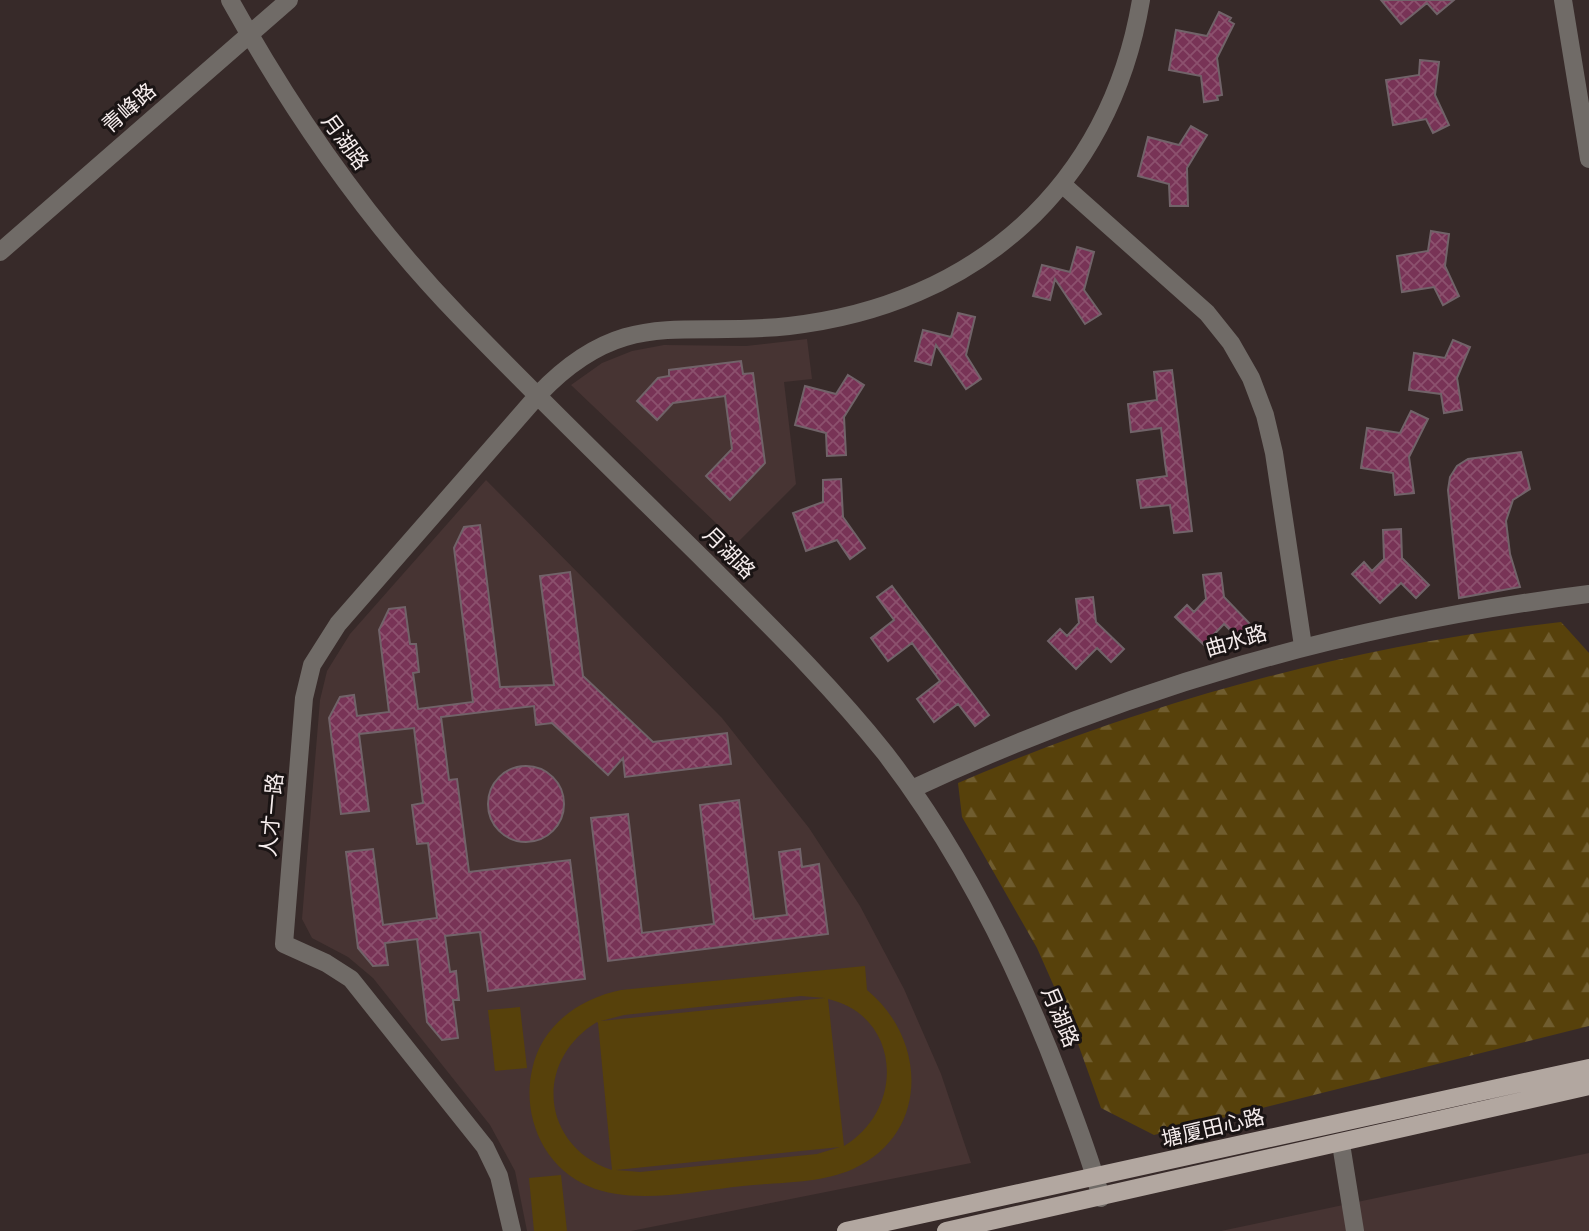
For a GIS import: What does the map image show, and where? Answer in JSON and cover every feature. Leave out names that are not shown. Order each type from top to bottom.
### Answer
[{"type":"main road","name":"塘厦田心路","points":[[846,1231],[1589,1068]]},
{"type":"main road","name":"塘厦田心路","points":[[946,1231],[1589,1086]]},
{"type":"street","name":"月湖路","points":[[229,0],[327,159],[458,316],[540,394],[798,654],[853,715],[912,789],[942,832],[1018,978],[1049,1048],[1096,1177],[1101,1198]]},
{"type":"street","name":"青峰路","points":[[0,252],[289,0]]},
{"type":"street","points":[[540,394],[565,368],[584,355],[628,335],[663,328],[745,329],[791,326],[884,306],[929,289],[971,266],[1010,238],[1062,184],[1101,126],[1121,82],[1135,35],[1141,0]]},
{"type":"street","points":[[1563,0],[1589,159]]},
{"type":"street","points":[[1062,184],[1207,313],[1231,344],[1251,378],[1265,415],[1273,453],[1303,646]]},
{"type":"street","name":"人才一路","points":[[512,1231],[499,1176],[485,1147],[467,1122],[361,990],[326,962],[284,944],[304,698],[319,650],[338,624],[540,394]]},
{"type":"street","name":"曲水路","points":[[912,789],[1091,712],[1214,671],[1303,646],[1454,613],[1589,594]]},
{"type":"street","points":[[1341,1144],[1355,1231]]},
{"type":"shaded area","points":[[807,339],[812,379],[784,382],[796,484],[737,543],[571,385],[602,363],[632,351],[664,345],[746,346]]},
{"type":"shaded area","points":[[486,480],[722,718],[809,828],[860,906],[904,989],[941,1074],[971,1163],[631,1231],[527,1231],[515,1171],[490,1125],[373,978],[348,957],[312,938],[302,919],[320,700],[327,671],[350,634]]},
{"type":"shaded area","points":[[1589,1153],[1589,1231],[1221,1231]]},
{"type":"green space","points":[[1561,622],[1589,653],[1589,1026],[1154,1135],[1101,1108],[1072,1027],[1037,948],[962,817],[958,783],[1105,726],[1254,680],[1406,646]]},
{"type":"green space","points":[[865,966],[867,990],[887,1010],[901,1034],[909,1059],[911,1085],[907,1110],[896,1133],[878,1153],[853,1169],[827,1177],[689,1193],[634,1196],[608,1192],[584,1184],[562,1169],[544,1147],[533,1120],[530,1080],[544,1040],[564,1017],[590,1000],[621,990]],"holes":[[[801,996],[825,998],[601,1021],[624,1015]],[[828,999],[852,1009],[870,1024],[882,1043],[887,1065],[885,1088],[878,1110],[864,1130],[844,1146]],[[598,1023],[612,1170],[588,1158],[571,1142],[559,1123],[554,1102],[555,1080],[562,1058],[576,1039]],[[840,1147],[817,1154],[640,1172],[616,1170]]]},
{"type":"green space","points":[[520,1007],[527,1068],[495,1071],[488,1010]]},
{"type":"green space","points":[[561,1175],[567,1231],[534,1231],[529,1178]]},
{"type":"building","points":[[1381,0],[1454,0],[1437,14],[1427,3],[1401,24]]},
{"type":"building","points":[[1219,12],[1231,18],[1229,21],[1234,24],[1217,58],[1222,95],[1217,96],[1218,100],[1204,102],[1201,76],[1169,70],[1176,30],[1207,36]]},
{"type":"building","points":[[1420,60],[1439,62],[1435,95],[1449,125],[1433,133],[1426,119],[1393,125],[1386,80],[1419,75]]},
{"type":"building","points":[[1191,126],[1207,135],[1187,168],[1188,206],[1170,206],[1169,184],[1138,176],[1148,137],[1179,145]]},
{"type":"building","points":[[1431,231],[1449,234],[1445,266],[1459,296],[1443,305],[1434,287],[1402,292],[1397,256],[1428,251]]},
{"type":"building","points":[[1077,247],[1094,252],[1084,290],[1101,314],[1085,324],[1055,279],[1050,300],[1033,296],[1042,265],[1070,272]]},
{"type":"building","points":[[958,313],[975,317],[966,355],[981,379],[966,389],[936,345],[931,365],[915,361],[923,330],[951,337]]},
{"type":"building","points":[[1453,340],[1470,347],[1457,378],[1462,410],[1444,413],[1441,394],[1409,390],[1414,353],[1445,358]]},
{"type":"building","points":[[741,361],[743,374],[753,373],[765,463],[730,500],[706,476],[732,449],[725,396],[673,403],[657,420],[637,401],[658,378],[669,376],[669,370]]},
{"type":"building","points":[[1172,370],[1192,531],[1174,533],[1170,505],[1141,508],[1137,480],[1167,476],[1161,428],[1131,432],[1128,404],[1157,400],[1154,372]]},
{"type":"building","points":[[848,375],[864,385],[844,417],[846,455],[827,456],[826,433],[795,425],[805,386],[836,394]]},
{"type":"building","points":[[1411,411],[1428,419],[1409,457],[1414,493],[1395,495],[1393,473],[1361,468],[1367,428],[1400,433]]},
{"type":"building","points":[[1521,452],[1530,489],[1513,500],[1506,521],[1510,554],[1520,587],[1459,598],[1448,490],[1450,477],[1457,466],[1468,459]]},
{"type":"building","points":[[841,479],[843,517],[865,548],[850,559],[837,540],[806,551],[793,513],[823,502],[823,480]]},
{"type":"building","points":[[480,525],[500,687],[554,685],[540,576],[570,572],[583,676],[653,742],[727,733],[731,764],[625,777],[623,758],[608,775],[552,723],[536,725],[534,706],[441,717],[449,780],[457,779],[469,872],[570,860],[585,979],[488,991],[480,932],[445,936],[450,972],[456,971],[459,1000],[453,1000],[458,1038],[442,1040],[427,1022],[417,939],[385,943],[388,965],[373,966],[358,948],[346,852],[373,849],[383,925],[437,918],[428,843],[417,844],[412,805],[423,803],[414,728],[359,734],[369,811],[341,814],[329,718],[340,697],[354,695],[357,716],[389,712],[379,630],[389,609],[405,607],[410,644],[416,644],[419,672],[413,673],[418,709],[473,702],[454,548],[464,527]]},
{"type":"building","points":[[1401,529],[1402,558],[1429,585],[1416,598],[1401,583],[1380,603],[1352,574],[1364,562],[1372,571],[1384,559],[1383,530]]},
{"type":"building","points":[[1221,573],[1224,597],[1251,625],[1238,638],[1224,624],[1204,645],[1175,617],[1187,605],[1194,612],[1206,599],[1203,575]]},
{"type":"building","points":[[892,586],[989,715],[975,726],[958,704],[934,722],[917,699],[940,681],[912,643],[888,661],[871,638],[894,620],[877,597]]},
{"type":"building","points":[[1093,597],[1096,622],[1124,649],[1111,662],[1097,648],[1076,669],[1048,641],[1060,629],[1067,636],[1079,623],[1076,599]]},
{"type":"building","points":[[526,766],[541,769],[553,777],[561,789],[564,804],[561,819],[553,831],[541,839],[526,842],[511,839],[499,831],[491,819],[488,804],[491,789],[499,777],[511,769]]},
{"type":"building","points":[[739,800],[754,919],[787,915],[779,852],[800,849],[802,867],[819,864],[828,934],[608,961],[591,818],[628,814],[642,933],[714,924],[700,805]]}]
